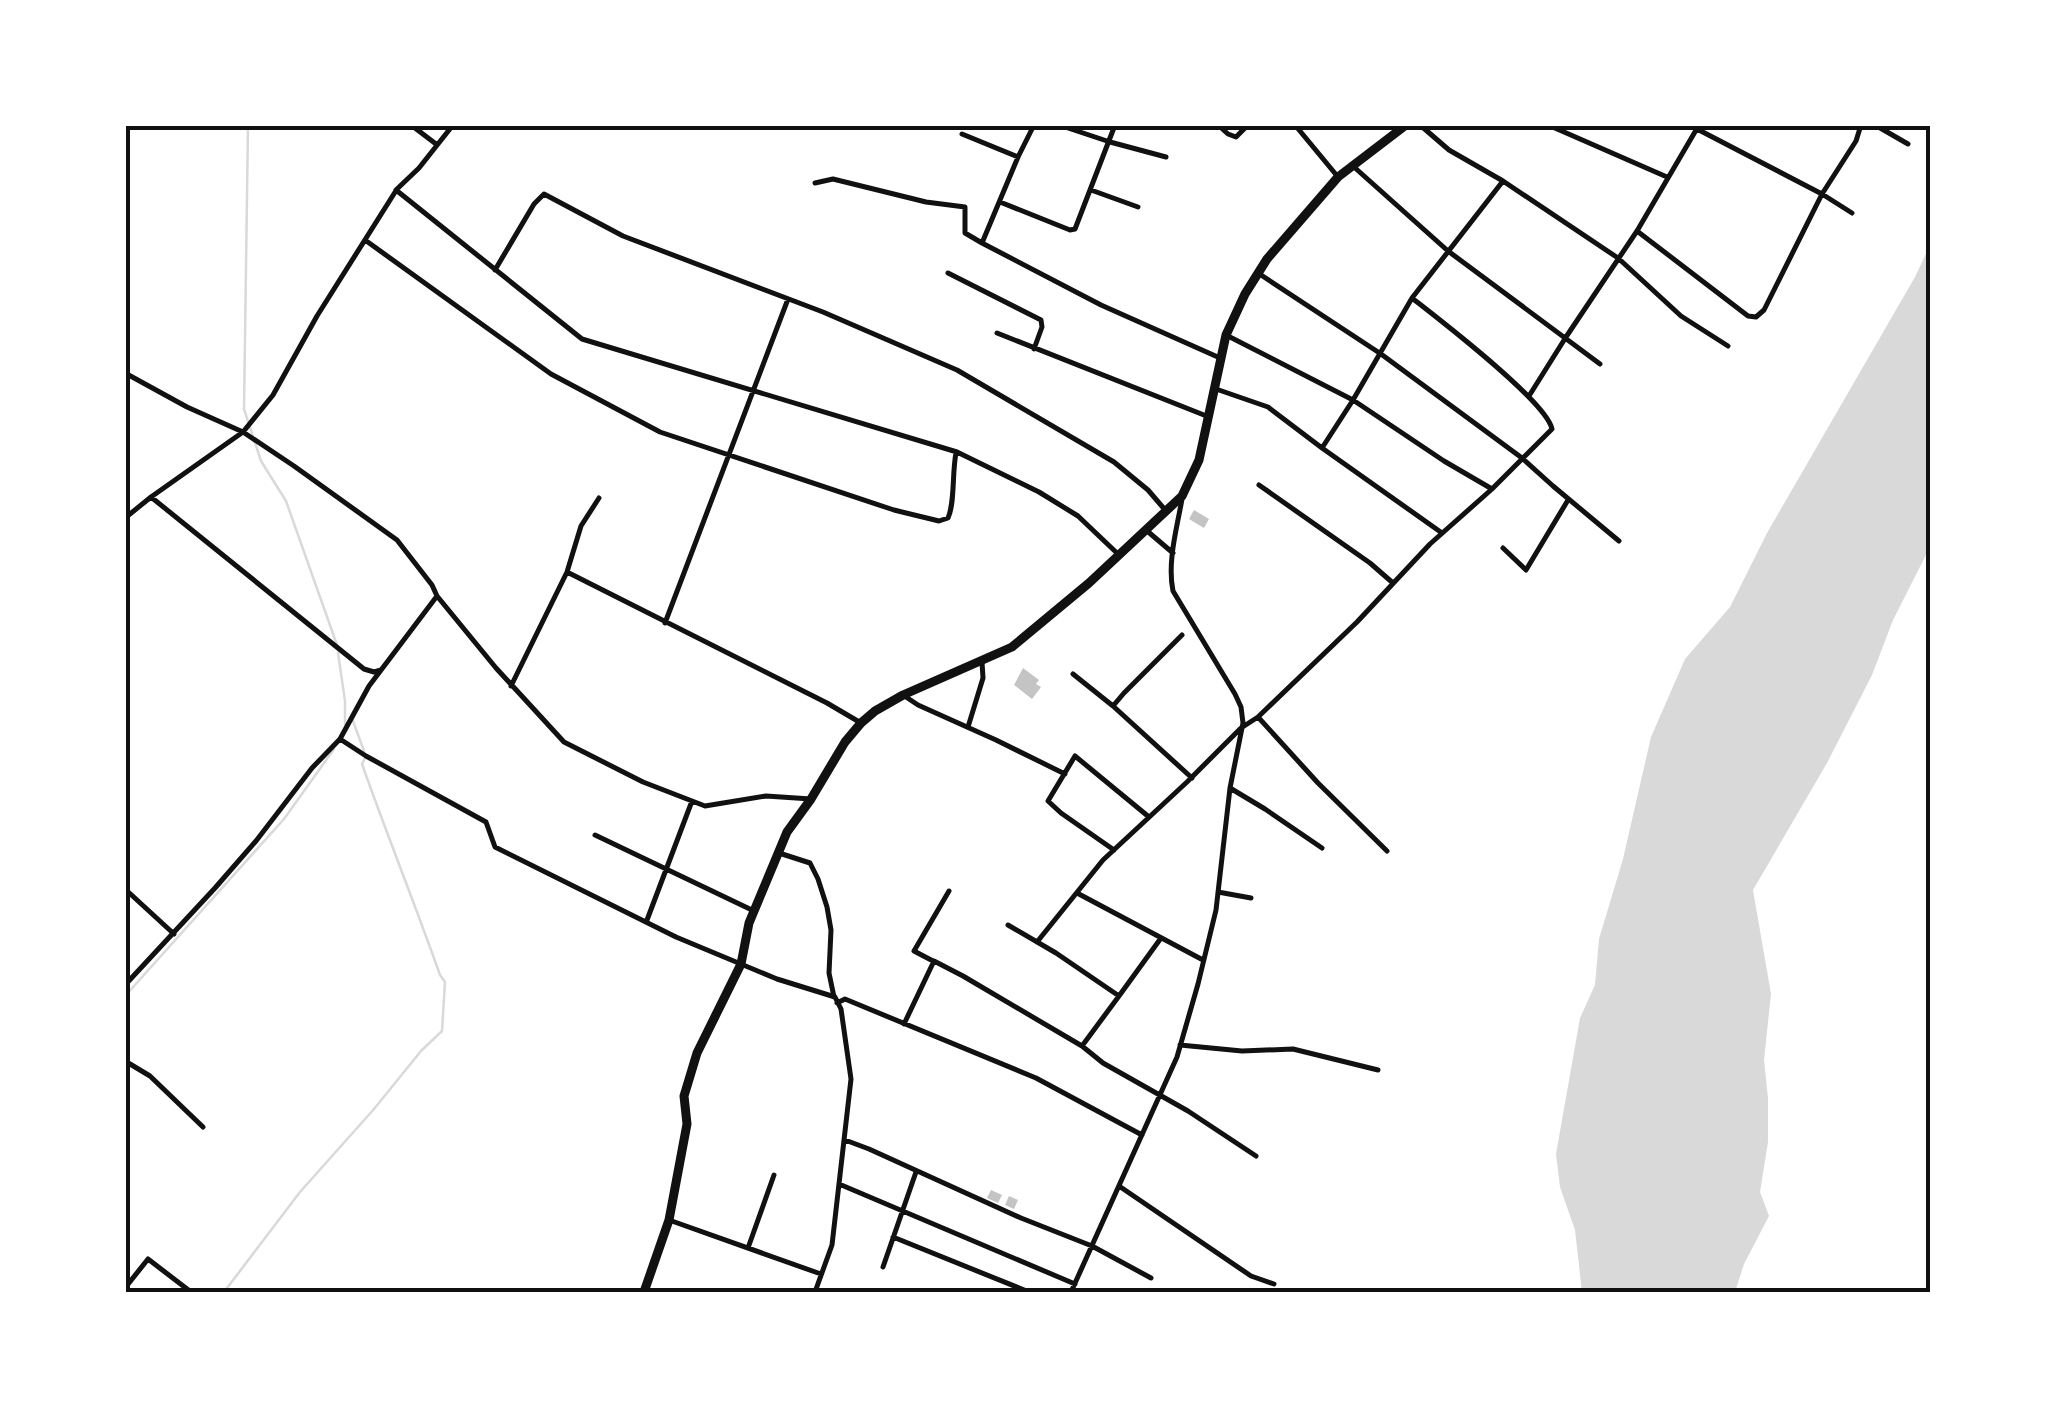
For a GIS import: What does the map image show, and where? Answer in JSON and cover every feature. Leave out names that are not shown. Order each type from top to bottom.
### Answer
[{"type":"main road","points":[[644,1292],[668,1220],[687,1124],[684,1096],[696,1053],[741,964],[749,924],[787,832],[845,742],[875,711],[1012,647],[1182,496],[1199,460],[1226,335],[1266,259],[1338,176],[1406,125]]},
{"type":"street","points":[[412,125],[436,144]]},
{"type":"street","points":[[125,518],[243,432],[273,394],[396,190],[453,125]]},
{"type":"street","points":[[982,243],[1034,125]]},
{"type":"street","points":[[1058,125],[1166,157]]},
{"type":"street","points":[[1000,201],[1074,230],[1115,125]]},
{"type":"street","points":[[1218,125],[1236,137],[1248,125]]},
{"type":"street","points":[[1296,125],[1338,176]]},
{"type":"street","points":[[1420,125],[1449,150],[1618,258],[1681,316],[1728,346]]},
{"type":"street","points":[[1548,125],[1667,177]]},
{"type":"street","points":[[1636,231],[1748,316],[1756,317],[1764,310],[1822,194],[1856,141],[1861,125]]},
{"type":"street","points":[[1875,125],[1908,144]]},
{"type":"street","points":[[1529,396],[1698,127],[1852,214]]},
{"type":"street","points":[[962,134],[1018,157]]},
{"type":"street","points":[[1352,165],[1448,251],[1600,364]]},
{"type":"street","points":[[814,184],[833,179],[926,202],[965,207],[965,232],[982,243],[1101,305],[1220,358]]},
{"type":"street","points":[[1322,448],[1412,298],[1503,181]]},
{"type":"street","points":[[396,190],[582,339],[956,452],[1039,492],[1078,516],[1119,555]]},
{"type":"street","points":[[1091,190],[1138,207]]},
{"type":"street","points":[[495,270],[544,194],[622,236],[823,312],[957,370],[1114,462],[1166,511]]},
{"type":"street","points":[[365,240],[551,374],[660,432],[894,510],[939,520],[948,518],[952,511],[956,452]]},
{"type":"street","points":[[948,273],[1042,320],[1034,348]]},
{"type":"street","points":[[1258,273],[1381,354],[1522,458],[1619,541]]},
{"type":"street","points":[[1037,942],[1114,850],[1241,728],[1258,718],[1552,429],[1551,422],[1529,396],[1412,298]]},
{"type":"street","points":[[665,623],[788,299]]},
{"type":"street","points":[[997,333],[1209,417]]},
{"type":"street","points":[[1226,335],[1353,400],[1492,489]]},
{"type":"street","points":[[125,374],[243,432],[398,540],[437,596],[564,742],[644,782],[705,806],[766,796],[811,799]]},
{"type":"street","points":[[1215,389],[1268,408],[1442,533]]},
{"type":"street","points":[[1259,485],[1393,583]]},
{"type":"street","points":[[839,1184],[1074,1290],[1180,1045],[1218,892],[1243,716],[1235,694],[1174,591],[1173,553],[1182,496]]},
{"type":"street","points":[[150,498],[366,670],[382,670]]},
{"type":"street","points":[[512,686],[566,572],[580,526],[599,498]]},
{"type":"street","points":[[1503,548],[1526,570],[1568,500]]},
{"type":"street","points":[[1146,530],[1173,553]]},
{"type":"street","points":[[566,572],[861,723]]},
{"type":"street","points":[[125,985],[256,841],[312,768],[340,739],[371,684],[437,596]]},
{"type":"street","points":[[1113,706],[1182,635]]},
{"type":"street","points":[[968,727],[983,678],[982,662]]},
{"type":"street","points":[[366,670],[371,684]]},
{"type":"street","points":[[1073,674],[1192,778]]},
{"type":"street","points":[[903,696],[1065,774]]},
{"type":"street","points":[[1258,718],[1386,850]]},
{"type":"street","points":[[340,739],[486,822],[495,847],[585,894],[741,964],[845,1000],[1036,1078],[1142,1135]]},
{"type":"street","points":[[1114,850],[1048,801],[1076,756],[1150,818]]},
{"type":"street","points":[[1230,788],[1322,848]]},
{"type":"street","points":[[646,922],[692,801]]},
{"type":"street","points":[[595,835],[754,911]]},
{"type":"street","points":[[778,853],[810,863],[818,879],[831,930],[828,972],[841,1010],[851,1079],[832,1244],[815,1292]]},
{"type":"street","points":[[125,889],[174,934]]},
{"type":"street","points":[[950,891],[914,951],[1082,1046],[1103,1063],[1188,1110],[1256,1156]]},
{"type":"street","points":[[1218,892],[1251,898]]},
{"type":"street","points":[[1078,893],[1204,960]]},
{"type":"street","points":[[1008,925],[1119,996]]},
{"type":"street","points":[[1082,1046],[1161,938]]},
{"type":"street","points":[[904,1024],[934,962]]},
{"type":"street","points":[[1180,1045],[1242,1051],[1293,1049],[1378,1070]]},
{"type":"street","points":[[125,1061],[150,1076],[203,1128]]},
{"type":"street","points":[[845,1140],[1092,1246],[1151,1278]]},
{"type":"street","points":[[883,1267],[916,1172]]},
{"type":"street","points":[[748,1248],[774,1175]]},
{"type":"street","points":[[1119,1186],[1251,1276],[1274,1284]]},
{"type":"street","points":[[668,1220],[822,1274]]},
{"type":"street","points":[[893,1237],[1029,1292]]},
{"type":"street","points":[[125,1288],[148,1259],[191,1292]]},
{"type":"shaded area","points":[[1930,245],[1930,547],[1827,763],[1753,890],[1771,994],[1764,1060],[1768,1142],[1760,1192],[1769,1216],[1744,1264],[1735,1292],[1582,1292],[1575,1230],[1560,1187],[1556,1154],[1580,1018],[1595,985],[1599,939],[1623,859],[1651,737],[1685,659],[1730,607],[1767,533]]},
{"type":"building","points":[[1194,510],[1209,519],[1204,528],[1189,519]]},
{"type":"building","points":[[1023,668],[1039,680],[1036,684],[1041,687],[1032,699],[1014,685]]},
{"type":"building","points":[[991,1190],[1002,1195],[998,1203],[987,1198]]},
{"type":"building","points":[[1009,1196],[1018,1200],[1014,1209],[1005,1205]]},
{"type":"waterway","points":[[248,125],[244,409],[261,461],[286,501],[337,645]]},
{"type":"waterway","points":[[338,653],[345,724]]},
{"type":"waterway","points":[[353,721],[364,751]]},
{"type":"waterway","points":[[125,996],[284,819],[334,749]]},
{"type":"waterway","points":[[224,1292],[300,1192],[442,1031],[445,982],[362,764],[365,758]]}]
